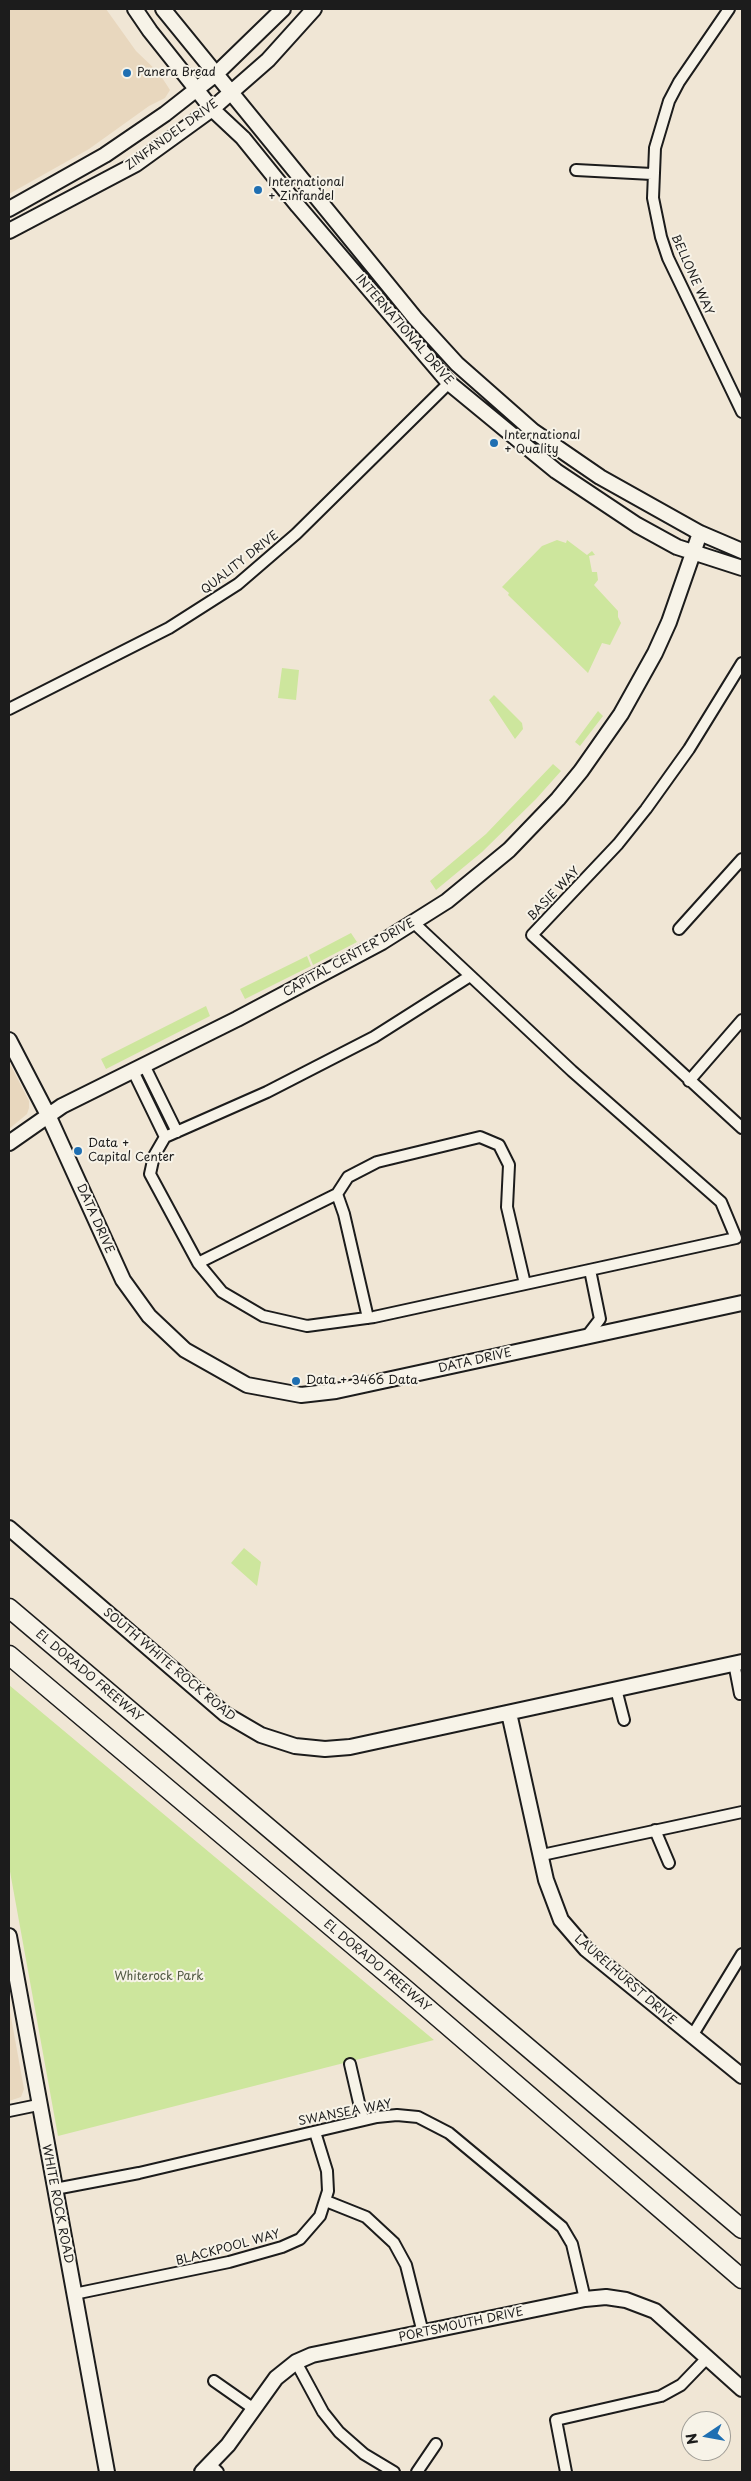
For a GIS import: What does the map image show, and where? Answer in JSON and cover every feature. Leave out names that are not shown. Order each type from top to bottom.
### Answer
[{"type":"highway","name":"EL DORADO FREEWAY","points":[[9,1608],[742,2229]]},
{"type":"highway","name":"EL DORADO FREEWAY","points":[[9,1656],[404,1988],[736,2273],[742,2289]]},
{"type":"street","name":"INTERNATIONAL DRIVE","points":[[135,9],[150,31],[212,109],[243,138],[376,299],[449,383],[556,471],[637,526],[677,547],[742,568]]},
{"type":"street","name":"INTERNATIONAL DRIVE","points":[[163,9],[415,318],[458,364],[502,405],[566,454],[606,480],[700,533],[742,551]]},
{"type":"street","name":"ZINFANDEL DRIVE","points":[[9,208],[105,155],[198,89],[283,9]]},
{"type":"street","name":"ZINFANDEL DRIVE","points":[[9,231],[136,164],[212,109],[230,91],[268,60],[314,9]]},
{"type":"street","name":"BELLONE WAY","points":[[729,9],[669,101],[658,132],[652,174],[655,215],[668,258],[742,412]]},
{"type":"street","points":[[576,170],[652,174]]},
{"type":"street","points":[[376,299],[408,326],[446,366],[452,369],[458,364]]},
{"type":"street","points":[[449,383],[455,378],[460,380],[531,441],[566,454]]},
{"type":"street","name":"QUALITY DRIVE","points":[[9,709],[168,628],[238,584],[296,534],[449,383]]},
{"type":"street","name":"CAPITAL CENTER DRIVE","points":[[9,1143],[48,1115],[246,1015],[414,923],[474,880],[509,850],[558,800],[621,714],[655,653],[679,597],[700,533]]},
{"type":"street","name":"BASIE WAY","points":[[742,663],[689,749],[646,809],[618,844],[532,935],[742,1128]]},
{"type":"street","points":[[679,929],[742,859]]},
{"type":"street","points":[[414,923],[572,1071],[721,1202],[736,1238],[368,1318],[307,1326],[263,1316],[222,1292],[198,1263],[150,1174],[154,1156],[165,1137],[267,1092],[374,1037],[470,976]]},
{"type":"street","points":[[689,1081],[742,1020]]},
{"type":"street","name":"DATA DRIVE","points":[[9,1040],[48,1115],[118,1270],[149,1316],[185,1350],[248,1385],[301,1395],[336,1391],[742,1303]]},
{"type":"street","points":[[139,1068],[177,1132]]},
{"type":"street","points":[[139,1068],[165,1137]]},
{"type":"street","points":[[198,1263],[337,1194],[348,1176],[377,1162],[480,1137],[499,1145],[509,1165],[506,1208],[524,1284]]},
{"type":"street","points":[[337,1194],[344,1214],[368,1318]]},
{"type":"street","points":[[587,1336],[600,1319],[590,1270]]},
{"type":"street","name":"SOUTH WHITE ROCK ROAD","points":[[9,1528],[225,1714],[250,1730],[272,1740],[307,1748],[350,1747],[738,1662],[740,1694]]},
{"type":"street","points":[[616,1689],[624,1720]]},
{"type":"street","name":"LAURELHURST DRIVE","points":[[509,1713],[553,1902],[561,1920],[578,1941],[742,2076]]},
{"type":"street","points":[[542,1854],[742,1812]]},
{"type":"street","points":[[655,1830],[669,1863]]},
{"type":"street","name":"WHITE ROCK ROAD","points":[[9,1936],[38,2105],[107,2472]]},
{"type":"street","points":[[692,2036],[742,1954]]},
{"type":"street","points":[[350,2064],[363,2120]]},
{"type":"street","points":[[9,2111],[38,2105]]},
{"type":"street","name":"SWANSEA WAY","points":[[55,2189],[139,2173],[363,2120],[386,2116],[412,2116],[430,2121],[448,2133],[562,2227],[572,2244],[585,2299]]},
{"type":"street","name":"BLACKPOOL WAY","points":[[74,2294],[183,2273],[282,2247],[300,2239],[320,2216],[326,2201],[327,2172],[315,2132]]},
{"type":"street","points":[[326,2201],[366,2217],[394,2244],[406,2265],[423,2333]]},
{"type":"street","name":"PORTSMOUTH DRIVE","points":[[210,2470],[276,2378],[296,2362],[312,2355],[585,2299],[616,2298],[645,2306],[664,2318],[742,2389]]},
{"type":"street","points":[[566,2472],[556,2420],[661,2396],[681,2385],[708,2357]]},
{"type":"street","points":[[296,2362],[323,2412],[339,2432],[364,2454],[394,2472]]},
{"type":"street","points":[[214,2381],[254,2409]]},
{"type":"street","points":[[417,2472],[436,2444]]},
{"type":"shaded area","points":[[9,9],[106,9],[136,51],[159,73],[170,90],[165,98],[149,106],[89,149],[9,194]]},
{"type":"shaded area","points":[[9,1062],[29,1101],[29,1108],[27,1114],[9,1129]]},
{"type":"shaded area","points":[[9,2006],[24,2089],[21,2097],[9,2101]]},
{"type":"green space","points":[[557,540],[566,543],[567,540],[587,555],[592,551],[595,555],[589,556],[592,572],[597,572],[598,580],[594,585],[618,611],[621,623],[610,645],[602,643],[588,673],[502,587],[542,546]]},
{"type":"green space","points":[[282,668],[299,670],[296,700],[278,698]]},
{"type":"green space","points":[[494,695],[522,723],[523,729],[515,739],[489,700]]},
{"type":"green space","points":[[598,711],[603,716],[580,746],[575,742]]},
{"type":"green space","points":[[553,764],[561,771],[536,799],[482,852],[436,890],[430,881],[486,834]]},
{"type":"green space","points":[[351,933],[357,942],[313,965],[309,955]]},
{"type":"green space","points":[[307,956],[311,966],[245,999],[240,989]]},
{"type":"green space","points":[[206,1006],[210,1016],[106,1069],[101,1059]]},
{"type":"green space","points":[[244,1548],[261,1562],[257,1586],[231,1563]]},
{"type":"green space","name":"Whiterock Park","points":[[9,1685],[434,2040],[58,2136],[9,1866]]},
{"type":"place","name":"Panera Bread","points":[[127,73]]},
{"type":"place","name":"International + Zinfandel","points":[[258,190]]},
{"type":"place","name":"International + Quality","points":[[494,443]]},
{"type":"place","name":"Data + Capital Center","points":[[78,1151]]},
{"type":"place","name":"Data + 3466 Data","points":[[296,1381]]}]
